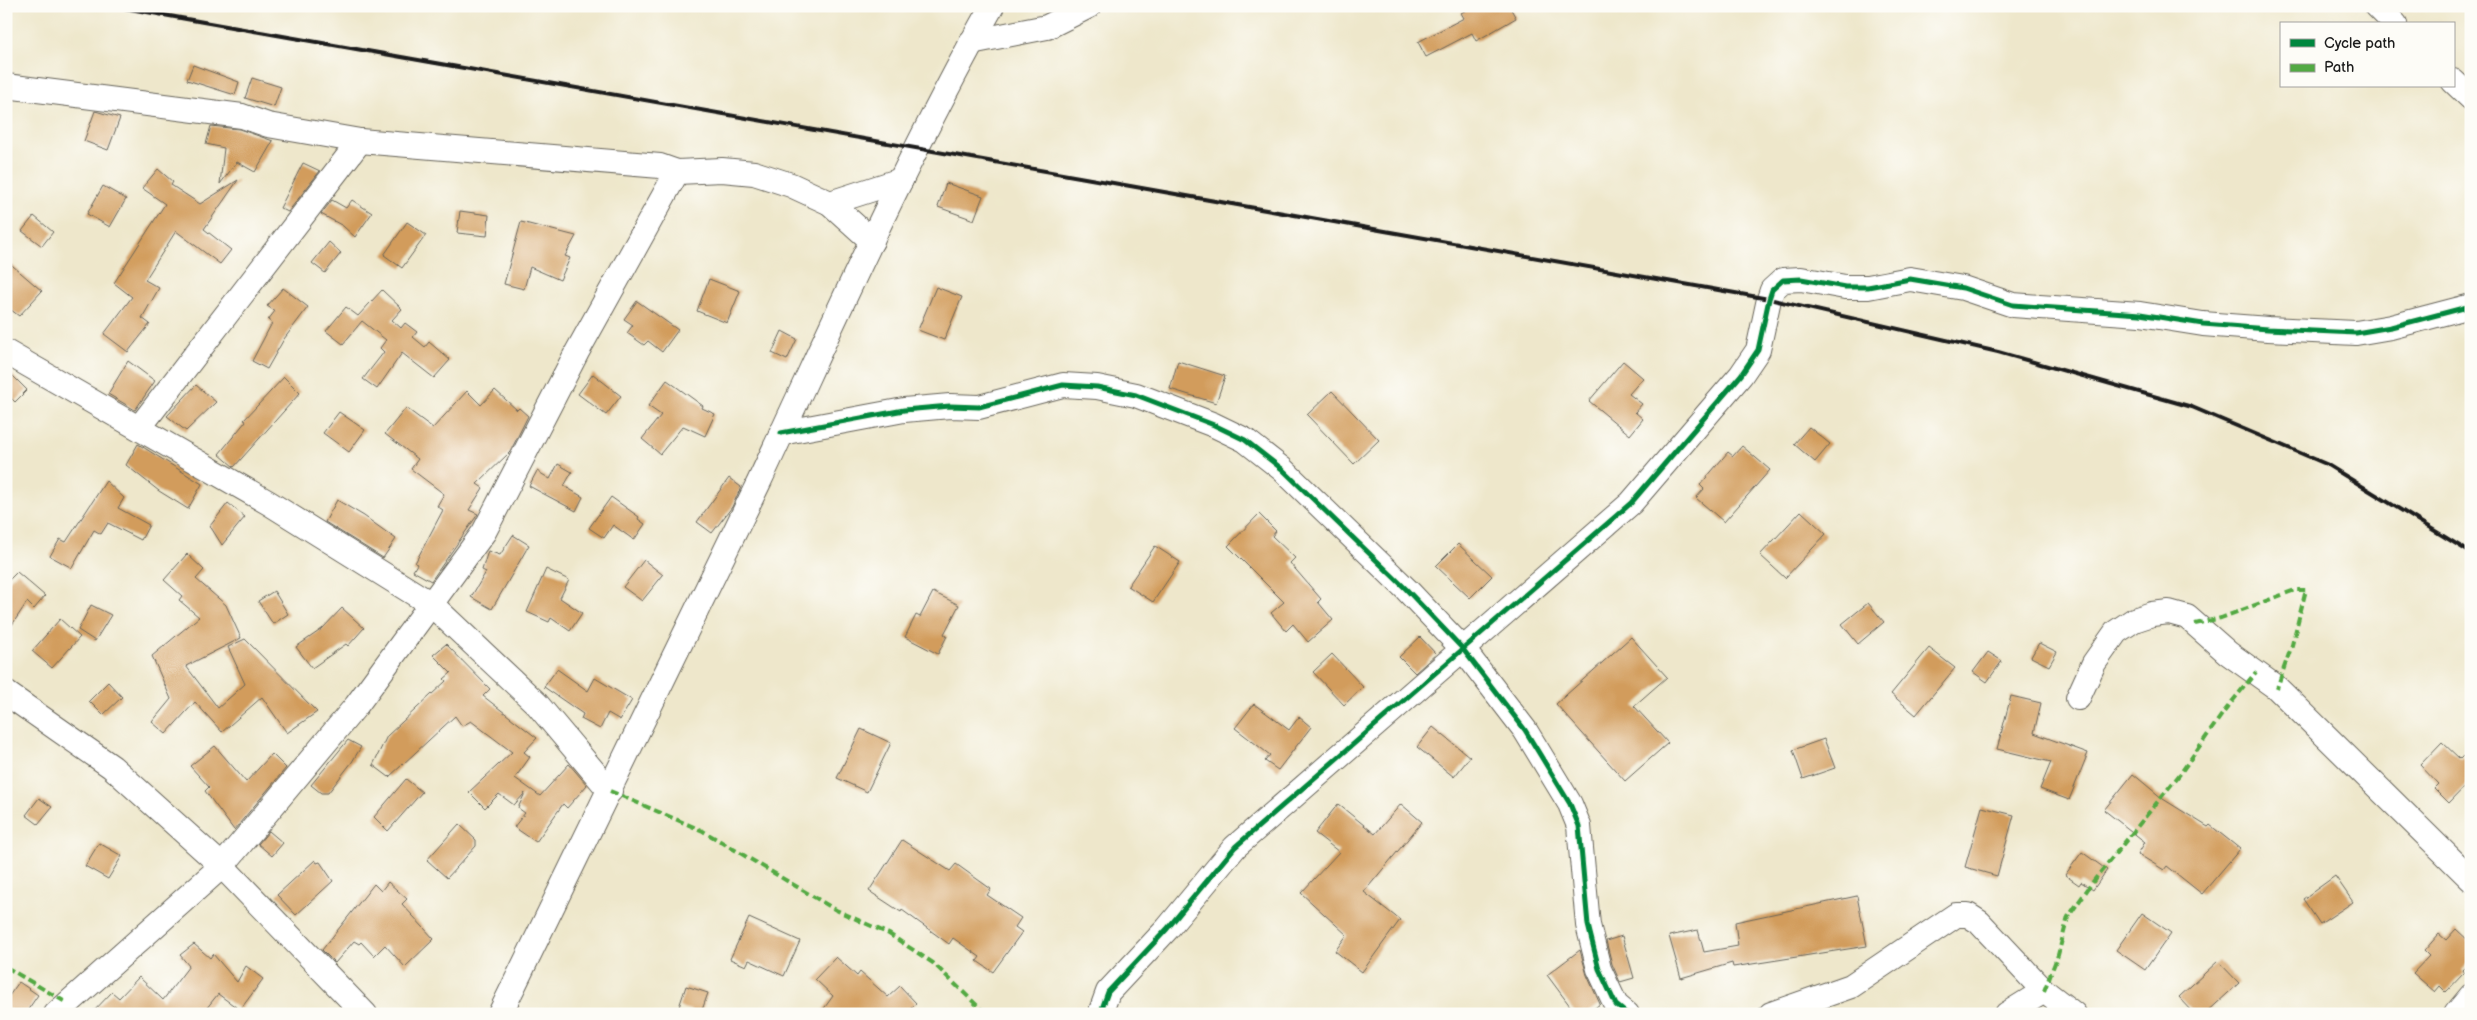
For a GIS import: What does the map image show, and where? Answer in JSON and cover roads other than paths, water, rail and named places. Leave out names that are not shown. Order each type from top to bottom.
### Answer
[{"type":"street","points":[[500,1014],[610,791],[901,180],[971,42],[992,6]]},
{"type":"street","points":[[971,42],[1047,27],[1089,6]]},
{"type":"street","points":[[2377,6],[2393,22]]},
{"type":"street","points":[[2454,82],[2471,98]]},
{"type":"street","points":[[6,86],[242,116],[268,126],[360,142],[660,166],[677,172],[722,170],[754,173],[791,185],[830,203],[872,241]]},
{"type":"street","points":[[139,428],[360,142]]},
{"type":"street","points":[[56,1014],[222,866],[356,706],[484,532],[577,352],[677,172]]},
{"type":"street","points":[[830,203],[901,180]]},
{"type":"street","points":[[1100,1014],[1108,992],[1167,929],[1235,848],[1462,648],[1631,503],[1741,375],[1758,350],[1772,290],[1784,280],[1801,279],[1845,287],[1860,287],[1910,279],[1954,286],[2013,305],[2140,314],[2204,324],[2268,330],[2356,333],[2391,327],[2471,306]]},
{"type":"street","points":[[6,352],[269,503],[431,604],[537,704],[610,791]]},
{"type":"street","points":[[782,433],[904,410],[950,406],[979,408],[1063,385],[1097,388],[1136,395],[1214,425],[1245,440],[1274,463],[1406,589],[1462,648],[1525,730],[1570,804],[1579,826],[1588,925],[1599,969],[1616,1005],[1627,1014]]},
{"type":"street","points":[[2078,698],[2094,663],[2116,632],[2134,620],[2152,614],[2168,612],[2187,617],[2228,653],[2277,688],[2471,879]]},
{"type":"street","points":[[6,693],[112,767],[222,866],[355,1010]]},
{"type":"street","points":[[1771,1014],[1851,986],[1956,915],[1968,914],[1979,922],[2044,991],[2074,1014]]},
{"type":"street","points":[[2007,1014],[2044,991]]},
{"type":"street","points":[[2456,1014],[2471,996]]},
{"type":"railway","points":[[113,6],[1769,299],[1998,352],[2192,407],[2326,464],[2471,553]]}]
